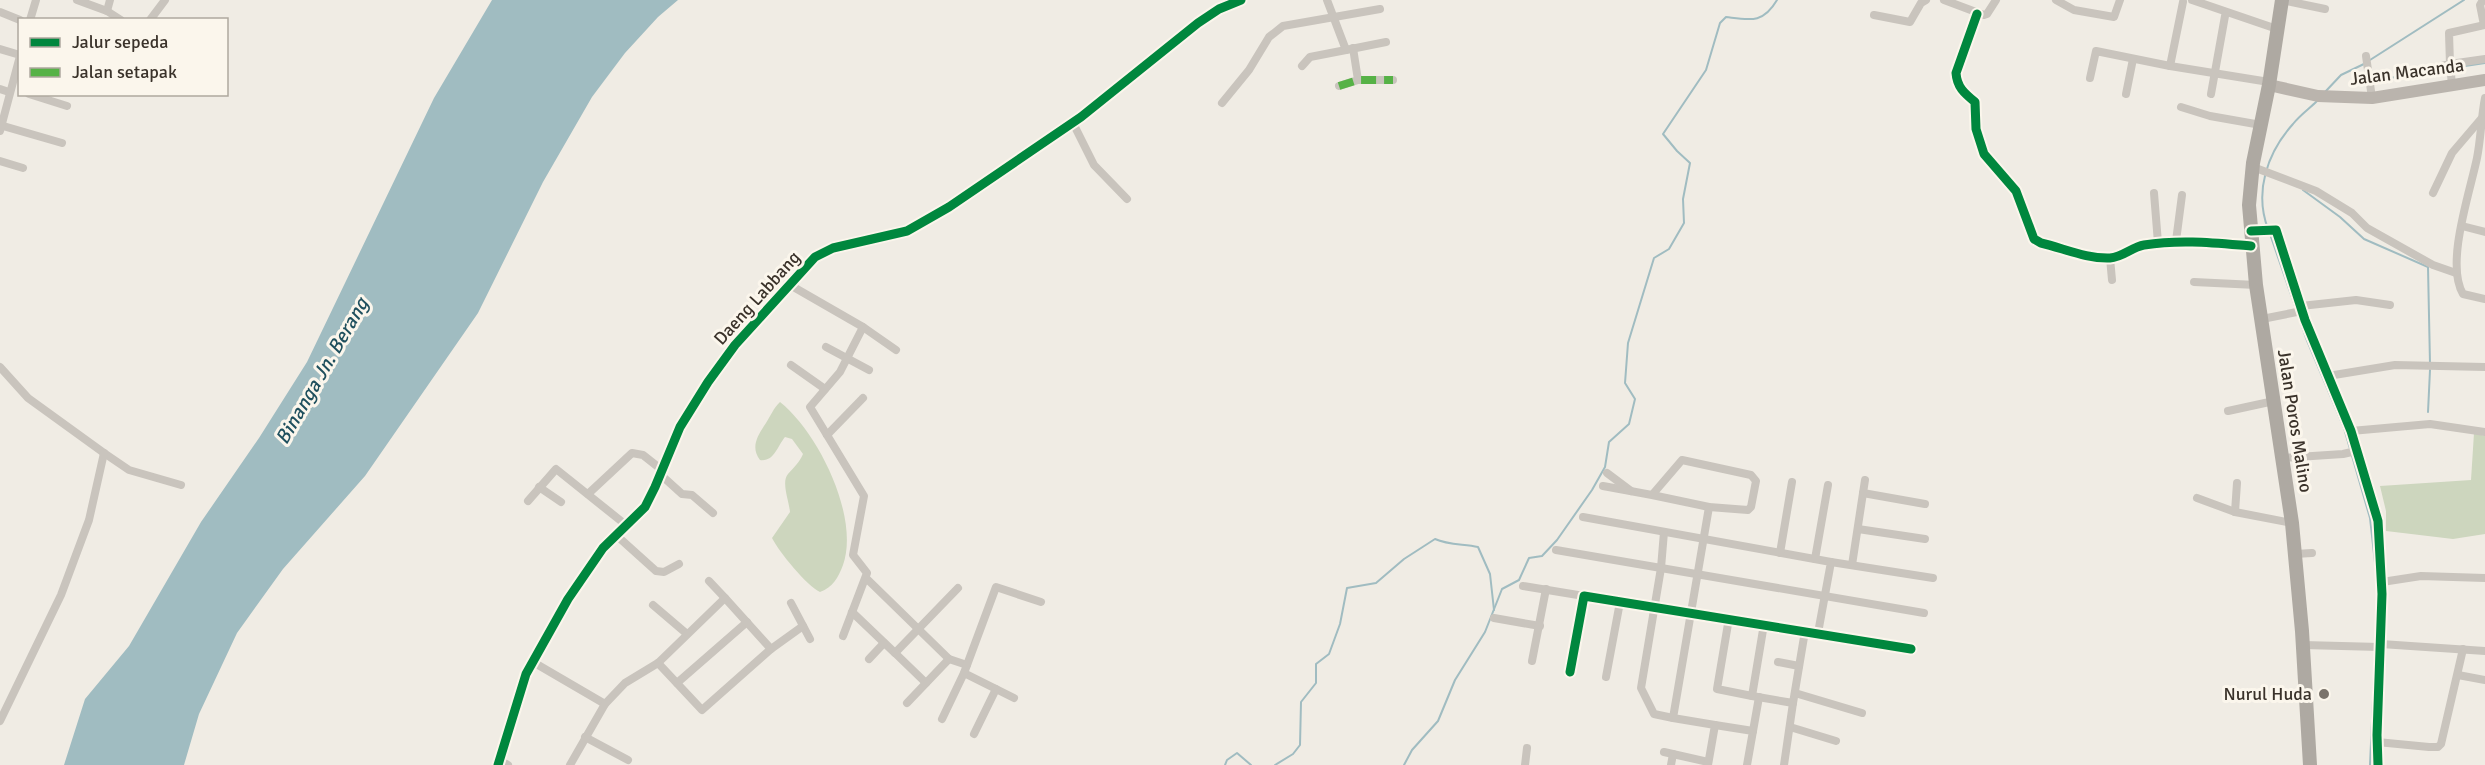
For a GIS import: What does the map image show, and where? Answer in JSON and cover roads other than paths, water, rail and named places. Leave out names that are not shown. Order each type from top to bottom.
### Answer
[{"type":"main road","name":"Jalan Poros Malino","points":[[2282,0],[2261,125],[2262,170],[2249,205],[2256,231],[2252,246],[2256,285],[2292,523],[2303,645],[2310,765]]},
{"type":"street","points":[[31,18],[36,0]]},
{"type":"street","points":[[76,0],[107,11],[118,18]]},
{"type":"street","points":[[107,11],[110,0]]},
{"type":"street","points":[[152,18],[165,0]]},
{"type":"street","name":"Daeng Labbang","points":[[498,763],[519,694],[533,662],[582,577],[603,548],[645,507],[680,427],[698,396],[735,345],[822,252],[853,242],[894,236],[907,231],[981,186],[1073,123],[1198,23],[1219,9],[1241,0]]},
{"type":"street","points":[[1327,0],[1349,49],[1358,80]]},
{"type":"street","points":[[1222,103],[1249,70],[1276,30],[1296,22],[1376,10],[1368,0]]},
{"type":"street","points":[[1875,15],[1910,22],[1921,3],[1926,0]]},
{"type":"street","points":[[1944,0],[1977,14],[1987,14],[1996,0]]},
{"type":"street","points":[[2056,0],[2074,10],[2114,17],[2120,0]]},
{"type":"street","points":[[2282,0],[2325,9]]},
{"type":"street","points":[[2452,85],[2449,33],[2484,25],[2480,5],[2483,0]]},
{"type":"street","points":[[2170,66],[2187,1],[2277,29]]},
{"type":"street","points":[[0,12],[18,19]]},
{"type":"street","points":[[1977,14],[1956,73],[1957,81],[1961,90],[1975,102],[1976,129],[1983,154],[2016,191],[2034,239],[2091,257],[2110,258],[2121,256],[2139,246],[2176,241],[2252,246]]},
{"type":"street","points":[[2211,94],[2225,16]]},
{"type":"street","points":[[1302,66],[1310,57],[1386,42]]},
{"type":"street","points":[[0,49],[18,55]]},
{"type":"street","points":[[2090,78],[2096,51],[2269,84]]},
{"type":"street","points":[[2367,58],[2372,98]]},
{"type":"street","points":[[2126,94],[2133,59]]},
{"type":"street","points":[[2406,75],[2450,64],[2485,59]]},
{"type":"street","points":[[18,61],[6,90],[0,127],[62,143]]},
{"type":"street","points":[[1339,86],[1358,80],[1393,80]]},
{"type":"street","name":"Jalan Macanda","points":[[2269,84],[2318,96],[2372,98],[2485,80]]},
{"type":"street","points":[[35,96],[67,106]]},
{"type":"street","points":[[2485,98],[2456,273],[2463,294],[2485,299]]},
{"type":"street","points":[[2181,107],[2210,116],[2261,125]]},
{"type":"street","points":[[2433,193],[2452,153],[2481,119]]},
{"type":"street","points":[[1073,123],[1094,165],[1127,199]]},
{"type":"street","points":[[0,161],[23,168]]},
{"type":"street","points":[[2262,170],[2316,191],[2352,213],[2367,228],[2433,266],[2456,273]]},
{"type":"street","points":[[2154,193],[2158,243]]},
{"type":"street","points":[[2176,241],[2182,195]]},
{"type":"street","points":[[2462,226],[2485,232]]},
{"type":"street","points":[[2256,231],[2276,230],[2301,308],[2351,431],[2351,452],[2378,521],[2382,582],[2378,765]]},
{"type":"street","points":[[2110,258],[2112,280]]},
{"type":"street","points":[[2194,282],[2256,285]]},
{"type":"street","points":[[790,285],[863,327],[896,350]]},
{"type":"street","points":[[2262,318],[2301,308],[2355,300],[2390,305]]},
{"type":"street","points":[[843,636],[867,573],[853,555],[864,496],[810,407],[840,372],[863,327]]},
{"type":"street","points":[[826,347],[869,370]]},
{"type":"street","points":[[791,365],[825,389]]},
{"type":"street","points":[[2328,376],[2395,365],[2485,367]]},
{"type":"street","points":[[0,367],[32,402],[129,470],[181,485]]},
{"type":"street","points":[[827,435],[863,398]]},
{"type":"street","points":[[2228,411],[2274,401]]},
{"type":"street","points":[[2351,431],[2430,424],[2485,432]]},
{"type":"street","points":[[2283,458],[2351,452]]},
{"type":"street","points":[[0,721],[61,595],[89,520],[104,453]]},
{"type":"street","points":[[588,494],[632,453],[643,455],[682,494],[692,495],[713,513]]},
{"type":"street","points":[[1603,486],[1709,507],[1750,509],[1756,478],[1682,460],[1652,495]]},
{"type":"street","points":[[528,501],[556,469],[626,525]]},
{"type":"street","points":[[1607,473],[1633,493]]},
{"type":"street","points":[[1852,565],[1865,480]]},
{"type":"street","points":[[1780,553],[1792,482]]},
{"type":"street","points":[[2235,512],[2237,483]]},
{"type":"street","points":[[1815,559],[1828,485]]},
{"type":"street","points":[[539,487],[561,502]]},
{"type":"street","points":[[1863,493],[1925,504]]},
{"type":"street","points":[[2197,498],[2235,512],[2292,523]]},
{"type":"street","points":[[1674,718],[1709,507]]},
{"type":"street","points":[[1583,517],[1933,578]]},
{"type":"street","points":[[1858,529],[1925,539]]},
{"type":"street","points":[[1664,532],[1661,568],[1641,691],[1654,714],[1753,731]]},
{"type":"street","points":[[616,535],[656,571],[664,572],[679,564]]},
{"type":"street","points":[[1556,550],[1924,614]]},
{"type":"street","points":[[2295,554],[2312,553]]},
{"type":"street","points":[[1818,633],[1831,562]]},
{"type":"street","points":[[2382,582],[2421,576],[2485,578]]},
{"type":"street","points":[[866,578],[949,659],[1014,698]]},
{"type":"street","points":[[709,581],[771,649]]},
{"type":"street","points":[[1524,586],[1911,649]]},
{"type":"street","points":[[942,719],[966,669],[996,587],[1041,602]]},
{"type":"street","points":[[895,653],[958,588]]},
{"type":"street","points":[[1532,661],[1546,589]]},
{"type":"street","points":[[1570,672],[1584,596]]},
{"type":"street","points":[[570,765],[605,704],[625,683],[658,663],[724,598]]},
{"type":"street","points":[[1606,677],[1620,602]]},
{"type":"street","points":[[791,603],[810,639]]},
{"type":"street","points":[[653,604],[687,634]]},
{"type":"street","points":[[852,612],[926,683]]},
{"type":"street","points":[[1494,618],[1540,626]]},
{"type":"street","points":[[1729,618],[1717,689],[1793,702]]},
{"type":"street","points":[[677,683],[747,622]]},
{"type":"street","points":[[1747,765],[1753,731],[1764,624]]},
{"type":"street","points":[[658,663],[702,710],[771,649],[803,626]]},
{"type":"street","points":[[1784,765],[1805,631]]},
{"type":"street","points":[[869,659],[884,643]]},
{"type":"street","points":[[2303,645],[2485,651]]},
{"type":"street","points":[[2377,742],[2429,747],[2438,747],[2441,744],[2463,649]]},
{"type":"street","points":[[907,703],[949,659]]},
{"type":"street","points":[[533,662],[605,704]]},
{"type":"street","points":[[1778,662],[1799,666]]},
{"type":"street","points":[[2458,675],[2485,680]]},
{"type":"street","points":[[974,734],[996,689]]},
{"type":"street","points":[[1795,693],[1862,713]]},
{"type":"street","points":[[1671,765],[1669,753],[1708,764],[1715,725]]},
{"type":"street","points":[[1790,727],[1836,741]]},
{"type":"street","points":[[585,737],[628,760]]},
{"type":"street","points":[[1525,765],[1527,748]]},
{"type":"street","points":[[498,763],[508,765]]},
{"type":"water","name":"Binanga Jn. Berang","points":[[492,0],[678,0],[658,17],[625,53],[592,97],[543,182],[478,313],[365,476],[283,569],[237,633],[199,714],[184,765],[64,765],[85,699],[129,646],[201,522],[259,438],[307,362],[434,98]]},
{"type":"waterway","points":[[1404,765],[1412,750],[1438,721],[1455,680],[1485,632],[1502,589],[1519,580],[1529,558],[1542,556],[1557,540],[1605,467],[1609,442],[1629,424],[1635,399],[1625,383],[1628,343],[1654,258],[1669,249],[1684,223],[1683,199],[1690,163],[1663,134],[1706,70],[1720,23],[1726,17],[1749,19],[1761,17],[1772,8],[1777,0]]},
{"type":"waterway","points":[[2370,60],[2464,0]]},
{"type":"waterway","points":[[2325,92],[2341,75],[2366,63]]},
{"type":"waterway","points":[[2452,68],[2485,63]]},
{"type":"waterway","points":[[2371,72],[2383,79],[2402,76]]},
{"type":"waterway","points":[[2268,229],[2262,201],[2270,160],[2284,135],[2317,101]]},
{"type":"waterway","points":[[2303,190],[2340,217],[2364,239],[2428,267],[2430,364]]},
{"type":"waterway","points":[[2270,234],[2306,338],[2344,428],[2370,518],[2378,590],[2370,765]]},
{"type":"waterway","points":[[2428,412],[2430,370]]},
{"type":"waterway","points":[[1275,765],[1293,754],[1300,745],[1301,702],[1316,683],[1316,664],[1329,654],[1340,624],[1347,588],[1376,583],[1404,559],[1435,539],[1478,547],[1490,574],[1494,610]]},
{"type":"waterway","points":[[1225,765],[1227,760],[1237,753],[1251,765]]},
{"type":"place","name":"Nurul Huda","points":[[2324,694]]}]
